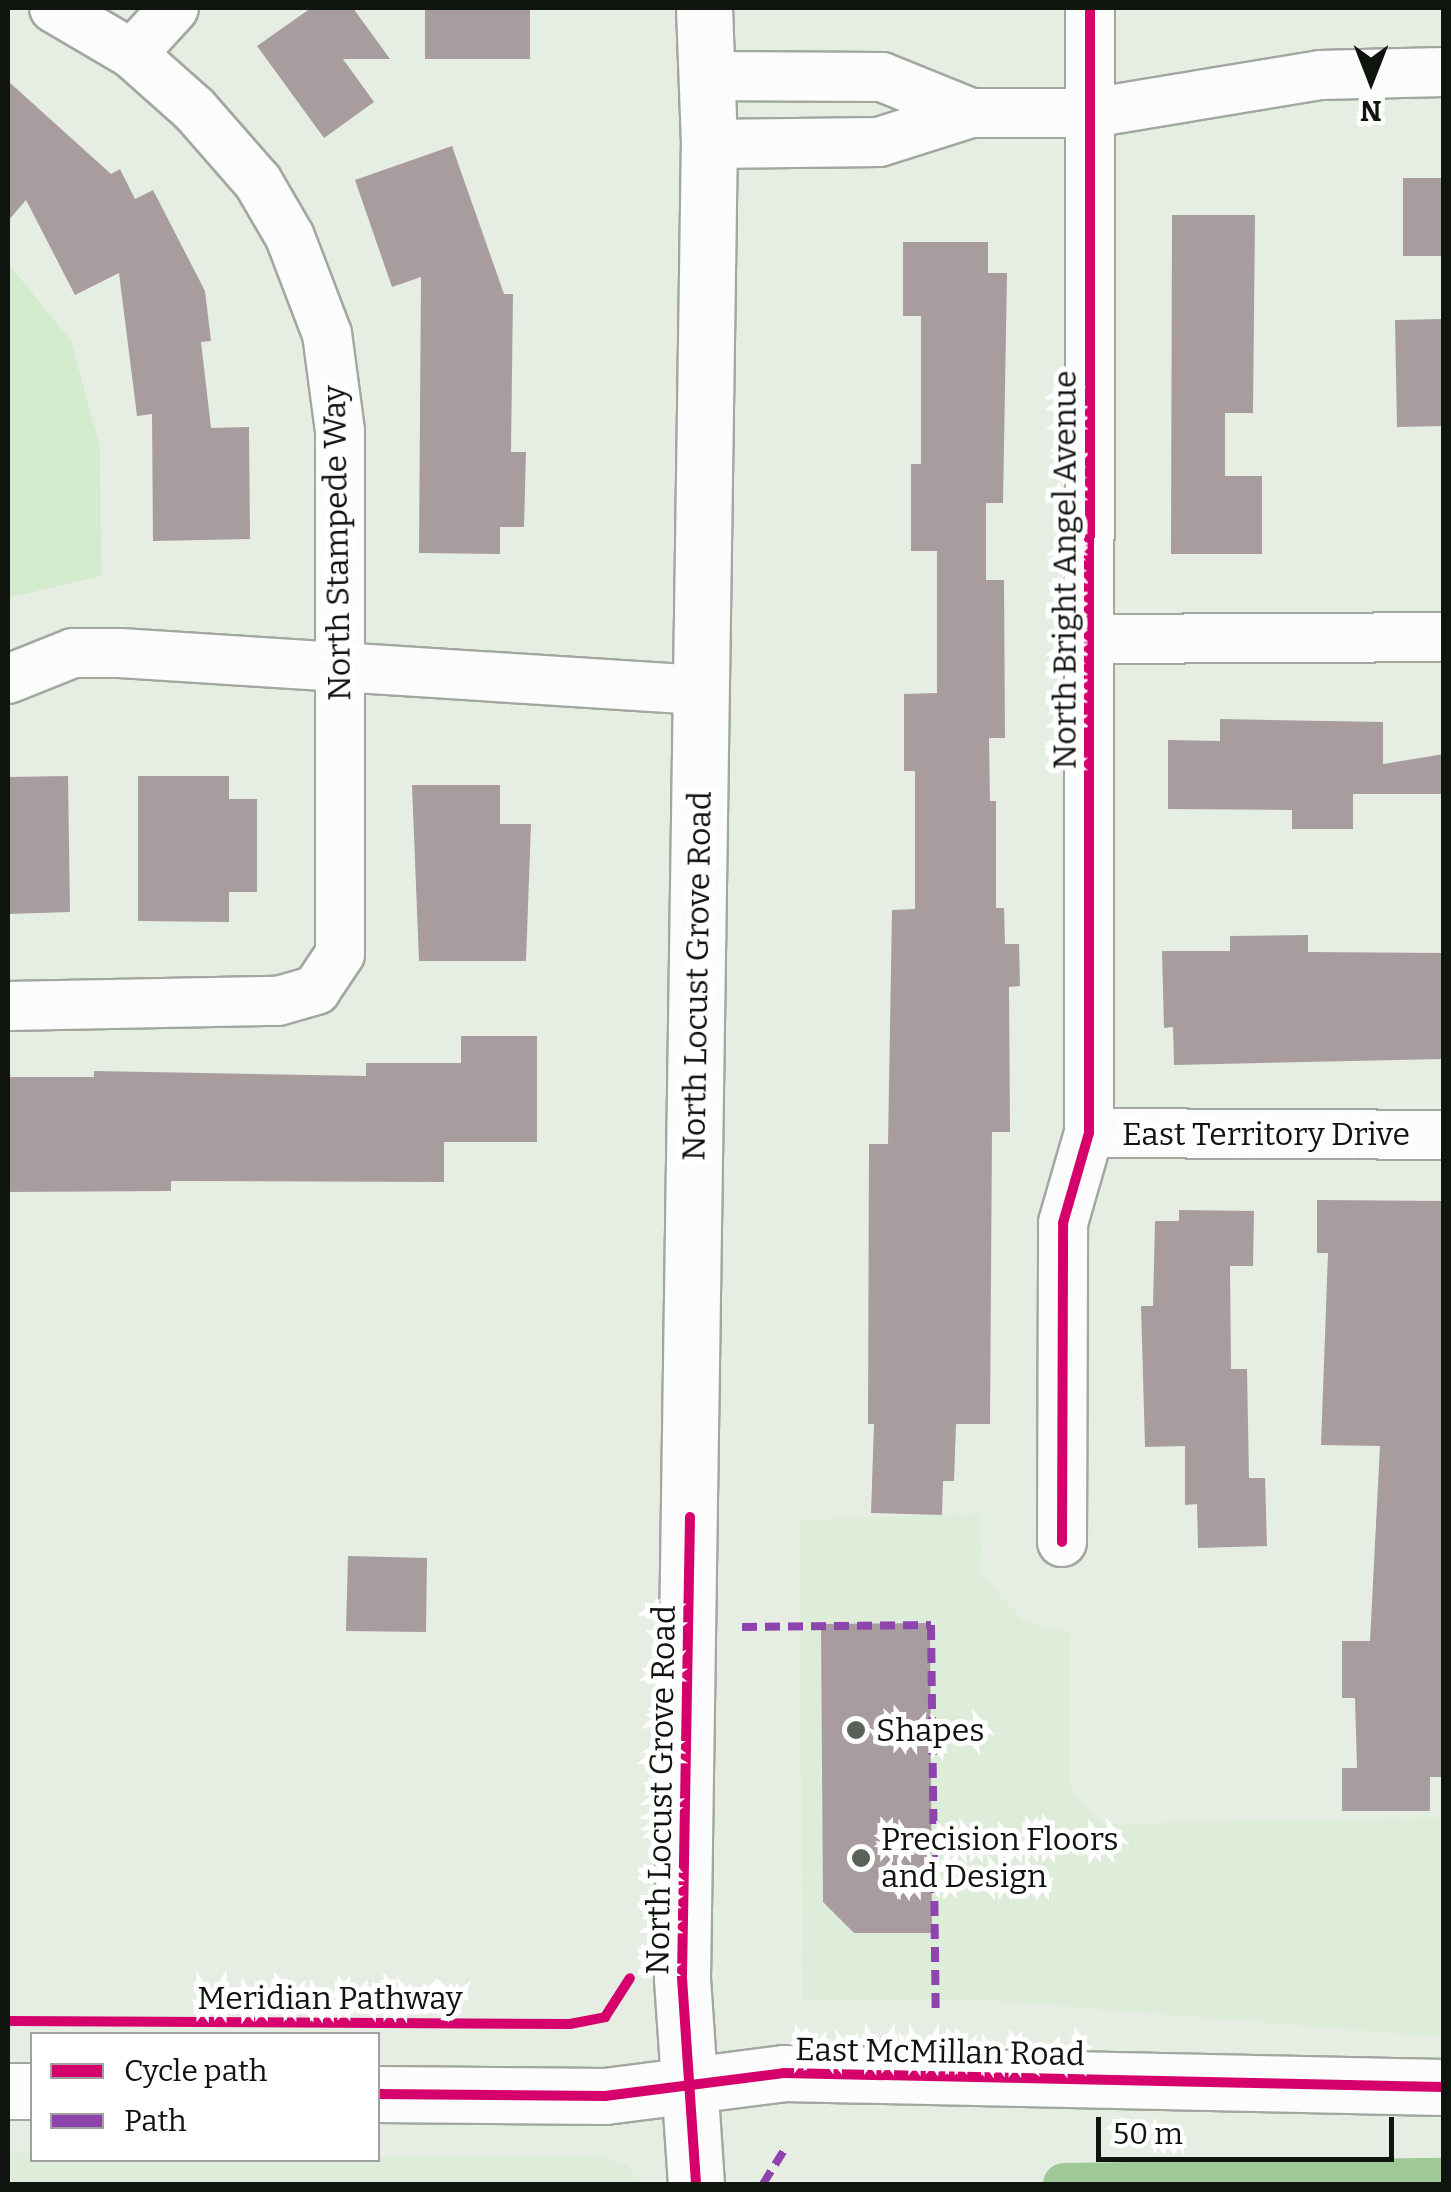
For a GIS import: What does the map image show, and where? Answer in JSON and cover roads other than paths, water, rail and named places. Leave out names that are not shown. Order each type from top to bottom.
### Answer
[{"type":"main road","name":"North Locust Grove Road","points":[[696,2184],[682,1978],[709,144],[704,8]]},
{"type":"main road","name":"East McMillan Road","points":[[380,2094],[605,2096],[784,2073],[1444,2088]]},
{"type":"street","name":"North Stampede Way","points":[[8,1006],[278,1001],[316,990],[330,978],[344,916],[340,431],[334,367],[315,300],[290,237],[258,182],[194,109],[132,54],[54,8]]},
{"type":"street","points":[[132,54],[174,8]]},
{"type":"street","name":"North Bright Angel Avenue","points":[[1062,1542],[1064,1223],[1089,1133],[1090,8]]},
{"type":"street","points":[[709,144],[879,142],[971,113],[1091,113],[1320,76],[1444,72]]},
{"type":"street","points":[[706,76],[882,77],[971,113]]},
{"type":"street","points":[[1089,640],[1444,636]]},
{"type":"street","points":[[8,679],[73,654],[700,690]]},
{"type":"street","name":"East Territory Drive","points":[[1089,1133],[1444,1135]]},
{"type":"waterway","points":[[1064,2184],[1444,2179]]},
{"type":"place","name":"Shapes","points":[[856,1730]]},
{"type":"place","name":"Precision Floors and Design","points":[[861,1858]]}]
